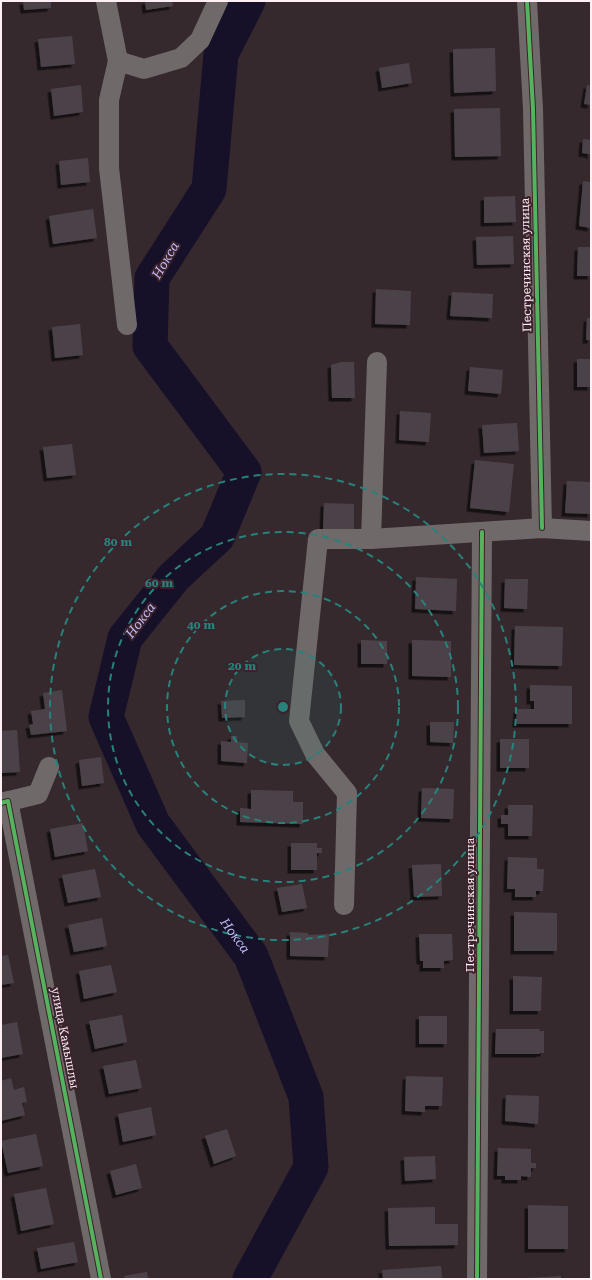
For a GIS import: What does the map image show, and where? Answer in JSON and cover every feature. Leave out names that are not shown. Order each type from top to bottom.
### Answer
[{"type":"street","points":[[106,1],[118,61],[109,100],[109,168],[127,325]]},
{"type":"street","points":[[118,61],[144,69],[181,58],[200,40],[218,1]]},
{"type":"street","name":"Пестречинская улица","points":[[527,1],[532,108],[542,528]]},
{"type":"street","points":[[371,539],[377,362]]},
{"type":"street","points":[[344,905],[347,792],[315,754],[299,721],[318,540],[371,539],[542,528],[591,531]]},
{"type":"street","name":"Пестречинская улица","points":[[477,1279],[482,532]]},
{"type":"street","points":[[5,802],[38,794],[49,767]]},
{"type":"street","name":"улица Камышлы","points":[[5,802],[101,1279]]},
{"type":"building","points":[[23,1],[51,1],[51,8],[24,10]]},
{"type":"building","points":[[145,1],[172,1],[173,6],[146,10]]},
{"type":"building","points":[[72,36],[75,64],[41,67],[38,39]]},
{"type":"building","points":[[495,48],[496,91],[454,93],[453,49]]},
{"type":"building","points":[[409,63],[412,83],[382,88],[379,68]]},
{"type":"building","points":[[81,85],[83,112],[54,116],[51,89]]},
{"type":"building","points":[[587,85],[591,86],[591,105],[584,104]]},
{"type":"building","points":[[500,108],[501,156],[455,157],[454,109]]},
{"type":"building","points":[[583,139],[591,140],[591,156],[589,154],[582,153]]},
{"type":"building","points":[[88,158],[90,182],[61,185],[59,161]]},
{"type":"building","points":[[583,181],[591,182],[591,228],[579,226]]},
{"type":"building","points":[[515,196],[516,222],[484,223],[484,197]]},
{"type":"building","points":[[93,209],[97,238],[53,244],[49,216]]},
{"type":"building","points":[[513,236],[514,264],[477,265],[476,237]]},
{"type":"building","points":[[578,247],[591,247],[591,276],[577,276]]},
{"type":"building","points":[[376,289],[411,291],[410,325],[375,324]]},
{"type":"building","points":[[452,292],[493,294],[492,318],[450,316]]},
{"type":"building","points":[[587,318],[591,318],[591,340],[586,340]]},
{"type":"building","points":[[80,324],[83,355],[55,358],[52,327]]},
{"type":"building","points":[[577,359],[591,359],[591,387],[577,387]]},
{"type":"building","points":[[341,362],[354,362],[355,398],[332,398],[331,365]]},
{"type":"building","points":[[470,367],[503,370],[501,394],[468,391]]},
{"type":"building","points":[[400,411],[431,413],[429,442],[399,440]]},
{"type":"building","points":[[517,423],[519,451],[484,453],[482,425]]},
{"type":"building","points":[[72,444],[76,475],[47,478],[43,447]]},
{"type":"building","points":[[475,460],[514,464],[509,512],[470,508]]},
{"type":"building","points":[[567,481],[591,482],[591,514],[565,513]]},
{"type":"building","points":[[324,503],[354,504],[354,530],[323,529]]},
{"type":"building","points":[[416,577],[457,579],[456,611],[415,609]]},
{"type":"building","points":[[505,579],[528,579],[527,609],[504,608]]},
{"type":"building","points":[[515,626],[563,627],[562,666],[514,665]]},
{"type":"building","points":[[361,640],[387,641],[387,664],[361,664]]},
{"type":"building","points":[[412,640],[451,641],[451,677],[412,676]]},
{"type":"building","points":[[530,685],[572,686],[572,724],[516,724],[517,709],[534,709],[534,701],[530,701]]},
{"type":"building","points":[[62,690],[67,731],[31,735],[29,725],[33,724],[31,711],[45,709],[43,693]]},
{"type":"building","points":[[245,700],[245,717],[222,718],[221,701]]},
{"type":"building","points":[[430,722],[454,722],[453,743],[430,742]]},
{"type":"building","points":[[17,730],[20,772],[2,773],[1,731]]},
{"type":"building","points":[[231,736],[237,736],[237,742],[248,743],[247,763],[221,761],[221,741],[231,742]]},
{"type":"building","points":[[500,739],[529,739],[529,768],[500,768]]},
{"type":"building","points":[[101,757],[104,783],[82,786],[79,760]]},
{"type":"building","points":[[422,788],[454,789],[453,819],[421,818]]},
{"type":"building","points":[[251,790],[293,791],[293,802],[303,802],[303,824],[240,822],[240,808],[251,809]]},
{"type":"building","points":[[508,805],[533,805],[532,836],[508,836],[508,824],[501,824],[501,815],[508,815]]},
{"type":"building","points":[[83,823],[88,851],[55,857],[50,829]]},
{"type":"building","points":[[291,843],[317,843],[317,848],[322,848],[322,853],[317,853],[317,870],[291,870]]},
{"type":"building","points":[[508,857],[537,858],[537,869],[544,869],[543,891],[536,891],[536,897],[515,897],[515,889],[507,889]]},
{"type":"building","points":[[441,864],[442,896],[414,897],[412,865]]},
{"type":"building","points":[[95,869],[101,897],[68,903],[62,875]]},
{"type":"building","points":[[302,884],[307,908],[282,912],[277,888]]},
{"type":"building","points":[[514,912],[557,913],[557,951],[514,951]]},
{"type":"building","points":[[102,918],[107,946],[74,952],[68,925]]},
{"type":"building","points":[[290,932],[308,933],[308,935],[329,934],[328,957],[290,956]]},
{"type":"building","points":[[419,934],[452,934],[453,960],[444,961],[444,968],[423,968],[423,961],[420,961]]},
{"type":"building","points":[[8,955],[14,983],[1,985],[1,956]]},
{"type":"building","points":[[111,965],[117,992],[84,999],[79,971]]},
{"type":"building","points":[[513,976],[542,977],[541,1011],[513,1011]]},
{"type":"building","points":[[122,1015],[127,1042],[95,1049],[89,1021]]},
{"type":"building","points":[[419,1016],[447,1016],[447,1044],[419,1044]]},
{"type":"building","points":[[17,1022],[23,1054],[1,1058],[1,1025]]},
{"type":"building","points":[[496,1029],[540,1029],[539,1031],[544,1031],[544,1053],[495,1054]]},
{"type":"building","points":[[136,1060],[142,1088],[109,1094],[103,1066]]},
{"type":"building","points":[[406,1076],[443,1077],[442,1106],[425,1106],[425,1112],[405,1111]]},
{"type":"building","points":[[11,1078],[14,1090],[24,1087],[27,1102],[22,1103],[25,1115],[1,1121],[1,1081]]},
{"type":"building","points":[[506,1095],[539,1096],[538,1124],[505,1121]]},
{"type":"building","points":[[151,1107],[156,1135],[123,1142],[118,1114]]},
{"type":"building","points":[[227,1129],[236,1156],[214,1164],[205,1136]]},
{"type":"building","points":[[36,1134],[43,1166],[8,1173],[1,1141]]},
{"type":"building","points":[[498,1148],[531,1149],[531,1163],[536,1163],[536,1168],[531,1168],[531,1177],[521,1176],[521,1180],[505,1180],[505,1176],[497,1176]]},
{"type":"building","points":[[435,1156],[436,1179],[405,1181],[404,1157]]},
{"type":"building","points":[[136,1164],[142,1188],[116,1195],[110,1171]]},
{"type":"building","points":[[46,1188],[54,1224],[21,1231],[14,1194]]},
{"type":"building","points":[[528,1205],[568,1206],[568,1249],[528,1249]]},
{"type":"building","points":[[435,1207],[435,1224],[458,1224],[458,1245],[389,1246],[388,1208]]},
{"type":"building","points":[[74,1242],[78,1262],[41,1269],[37,1248]]},
{"type":"building","points":[[441,1266],[442,1279],[383,1279],[382,1270]]},
{"type":"building","points":[[147,1272],[148,1279],[125,1279],[124,1276]]},
{"type":"building","points":[[561,1276],[561,1279],[527,1279],[527,1278]]},
{"type":"waterway","name":"Нокса","points":[[248,1],[221,54],[209,189],[152,278],[150,346],[244,472],[217,537],[174,577],[125,638],[106,717],[153,824],[251,956],[306,1097],[311,1167],[250,1279]]},
{"type":"cycle path","points":[[527,1],[533,109],[542,528]]},
{"type":"cycle path","points":[[477,1279],[482,532]]},
{"type":"cycle path","points":[[1,803],[8,801],[101,1279]]}]
